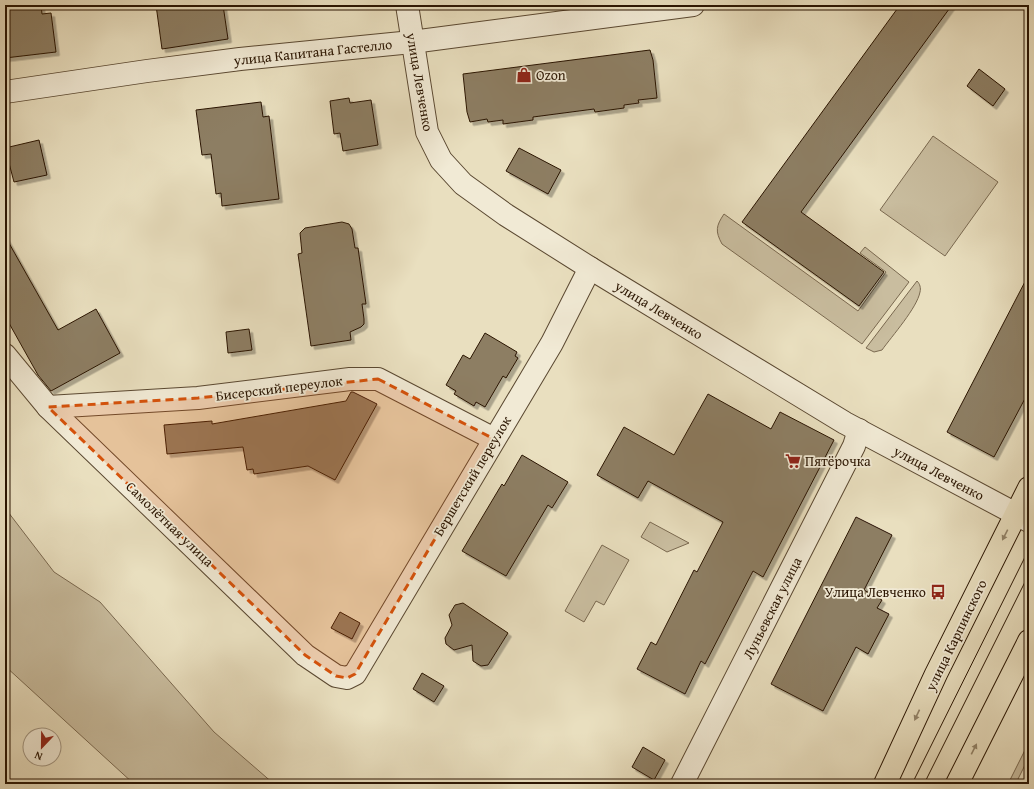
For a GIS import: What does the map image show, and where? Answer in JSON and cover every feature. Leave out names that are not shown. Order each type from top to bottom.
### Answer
[{"type":"main road","name":"улица Карпинского","points":[[885,784],[936,674],[1022,517],[1029,488]]},
{"type":"main road","points":[[957,784],[1029,641]]},
{"type":"street","name":"улица Левченко","points":[[406,5],[427,132],[442,160],[463,184],[506,215],[590,268],[858,430],[1022,517]]},
{"type":"street","name":"улица Капитана Гастелло","points":[[5,92],[240,59],[412,42],[693,5]]},
{"type":"street","name":"Бершетский переулок","points":[[347,678],[355,674],[552,343],[590,268]]},
{"type":"street","name":"Самолётная улица","points":[[5,355],[48,408],[305,655],[336,676],[347,678]]},
{"type":"street","name":"Бисерский переулок","points":[[48,408],[198,398],[350,379],[378,378],[494,439]]},
{"type":"street","name":"Луньевская улица","points":[[682,784],[854,446],[858,430]]},
{"type":"highlighted area","points":[[378,379],[494,439],[355,674],[347,678],[336,676],[305,655],[48,407],[198,398]]},
{"type":"shaded area","points":[[933,136],[998,182],[945,256],[880,210]]},
{"type":"shaded area","points":[[724,214],[858,311],[886,272],[860,253],[865,247],[909,282],[862,344],[722,244],[718,236],[717,229]]},
{"type":"shaded area","points":[[917,281],[920,285],[918,299],[898,330],[882,350],[874,352],[866,348]]},
{"type":"shaded area","points":[[5,508],[54,572],[100,602],[214,732],[274,784],[134,784],[5,666]]},
{"type":"shaded area","points":[[650,522],[689,543],[667,552],[641,537]]},
{"type":"shaded area","points":[[602,545],[629,560],[604,605],[596,601],[584,622],[565,611]]},
{"type":"shaded area","points":[[1029,742],[1029,757],[1016,783],[1010,780]]},
{"type":"building","points":[[5,5],[41,5],[42,14],[51,13],[56,52],[5,58]]},
{"type":"building","points":[[156,5],[223,5],[228,39],[162,49]]},
{"type":"building","points":[[900,5],[952,5],[801,212],[884,272],[859,306],[742,222]]},
{"type":"building","points":[[650,50],[653,60],[657,98],[638,100],[639,103],[624,105],[624,108],[595,112],[594,109],[533,117],[533,120],[503,124],[503,120],[488,122],[487,119],[470,122],[467,112],[463,74]]},
{"type":"building","points":[[979,69],[1005,89],[993,106],[967,86]]},
{"type":"building","points":[[349,98],[350,103],[371,100],[378,145],[343,151],[340,133],[334,134],[330,101]]},
{"type":"building","points":[[261,102],[263,117],[269,116],[279,199],[222,206],[221,193],[216,194],[211,154],[202,155],[196,110]]},
{"type":"building","points":[[39,140],[47,175],[14,182],[5,148]]},
{"type":"building","points":[[519,148],[561,170],[548,194],[506,171]]},
{"type":"building","points":[[342,222],[349,224],[352,229],[355,248],[358,248],[366,304],[362,304],[364,324],[350,332],[351,340],[311,346],[298,254],[302,253],[300,233],[305,228]]},
{"type":"building","points":[[5,236],[58,330],[96,309],[120,353],[51,391],[38,375],[5,316]]},
{"type":"building","points":[[1029,274],[1029,391],[994,457],[947,432]]},
{"type":"building","points":[[249,329],[252,350],[228,353],[226,332]]},
{"type":"building","points":[[485,333],[517,352],[515,356],[518,358],[506,378],[503,376],[485,407],[476,402],[474,406],[454,394],[456,391],[446,385],[463,355],[470,359]]},
{"type":"building","points":[[351,392],[377,404],[335,480],[308,466],[254,474],[253,469],[247,470],[243,447],[167,454],[164,425],[212,421],[212,424],[346,401]]},
{"type":"building","points":[[708,394],[771,429],[780,412],[834,440],[763,577],[753,571],[705,664],[701,661],[685,694],[637,669],[651,642],[656,645],[694,570],[697,572],[723,522],[648,481],[638,498],[597,475],[624,427],[674,455]]},
{"type":"building","points":[[522,455],[568,482],[552,508],[548,505],[506,576],[462,551],[502,484],[504,486]]},
{"type":"building","points":[[856,517],[892,535],[864,590],[882,600],[877,608],[889,614],[868,654],[856,647],[823,711],[771,684]]},
{"type":"building","points":[[463,603],[508,633],[488,665],[481,666],[473,661],[472,645],[454,650],[446,644],[445,638],[452,625],[449,615],[455,605]]},
{"type":"building","points":[[340,612],[360,623],[352,639],[331,628]]},
{"type":"building","points":[[422,673],[444,686],[434,702],[413,689]]},
{"type":"building","points":[[643,747],[665,760],[654,780],[632,767]]},
{"type":"tram line","points":[[912,784],[1029,549]]},
{"type":"tram line","points":[[924,784],[1029,574]]},
{"type":"place","name":"Ozon","points":[[524,75]]},
{"type":"place","name":"Пятёрочка","points":[[793,461]]},
{"type":"place","name":"Улица Левченко","points":[[938,592]]}]
